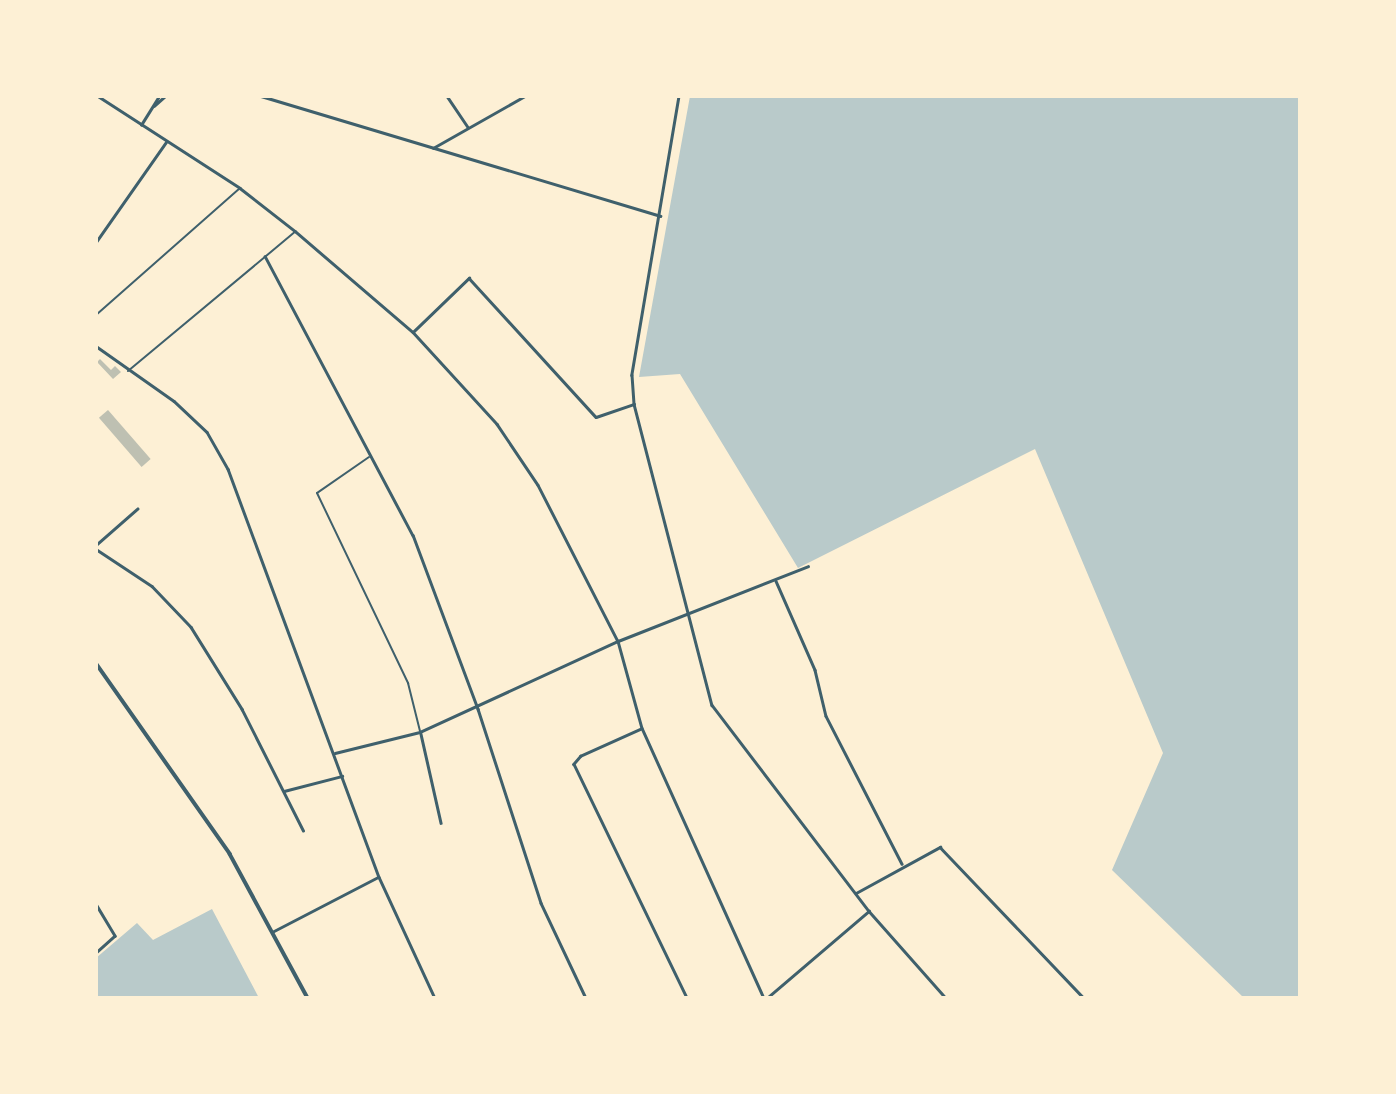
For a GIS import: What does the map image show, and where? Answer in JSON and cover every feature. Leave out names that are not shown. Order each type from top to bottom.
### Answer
[{"type":"street","points":[[98,96],[240,188],[295,231],[413,332],[497,424],[524,464],[586,572],[618,641],[642,728],[766,998],[869,911]]},
{"type":"street","points":[[141,125],[159,96]]},
{"type":"street","points":[[149,110],[165,96]]},
{"type":"street","points":[[261,96],[661,216]]},
{"type":"street","points":[[447,96],[468,127]]},
{"type":"street","points":[[433,148],[525,96]]},
{"type":"street","points":[[679,96],[661,216],[632,375],[634,404],[685,616],[712,705],[855,894],[946,998]]},
{"type":"street","points":[[96,242],[166,142]]},
{"type":"street","points":[[265,256],[412,534],[478,709],[541,903],[586,998]]},
{"type":"street","points":[[413,332],[469,278],[596,417],[634,404]]},
{"type":"street","points":[[96,346],[174,401],[207,432],[229,469],[379,877],[435,998]]},
{"type":"street","points":[[137,509],[96,547],[152,586],[191,627],[242,709],[303,831]]},
{"type":"street","points":[[335,753],[420,732],[478,709],[618,641],[808,566]]},
{"type":"street","points":[[776,579],[815,670],[826,716],[902,864]]},
{"type":"street","points":[[96,663],[230,854],[308,998]]},
{"type":"street","points":[[642,728],[581,756],[575,764],[687,998]]},
{"type":"street","points":[[420,732],[441,822]]},
{"type":"street","points":[[284,790],[343,775]]},
{"type":"street","points":[[855,894],[902,864],[940,847],[1084,998]]},
{"type":"street","points":[[272,932],[379,877]]},
{"type":"street","points":[[96,904],[115,936],[96,953]]},
{"type":"lane","points":[[96,315],[240,188]]},
{"type":"lane","points":[[128,371],[295,231]]},
{"type":"lane","points":[[369,457],[317,493],[408,683],[420,732]]},
{"type":"shaded area","points":[[690,96],[1300,96],[1300,998],[1244,998],[1112,870],[1163,753],[1035,449],[798,568],[680,374],[639,377]]},
{"type":"shaded area","points":[[212,909],[259,998],[96,998],[96,958],[137,923],[153,940]]},
{"type":"building","points":[[100,359],[111,370],[115,366],[121,372],[113,379],[97,362]]},
{"type":"building","points":[[108,410],[151,459],[142,467],[99,418]]}]
